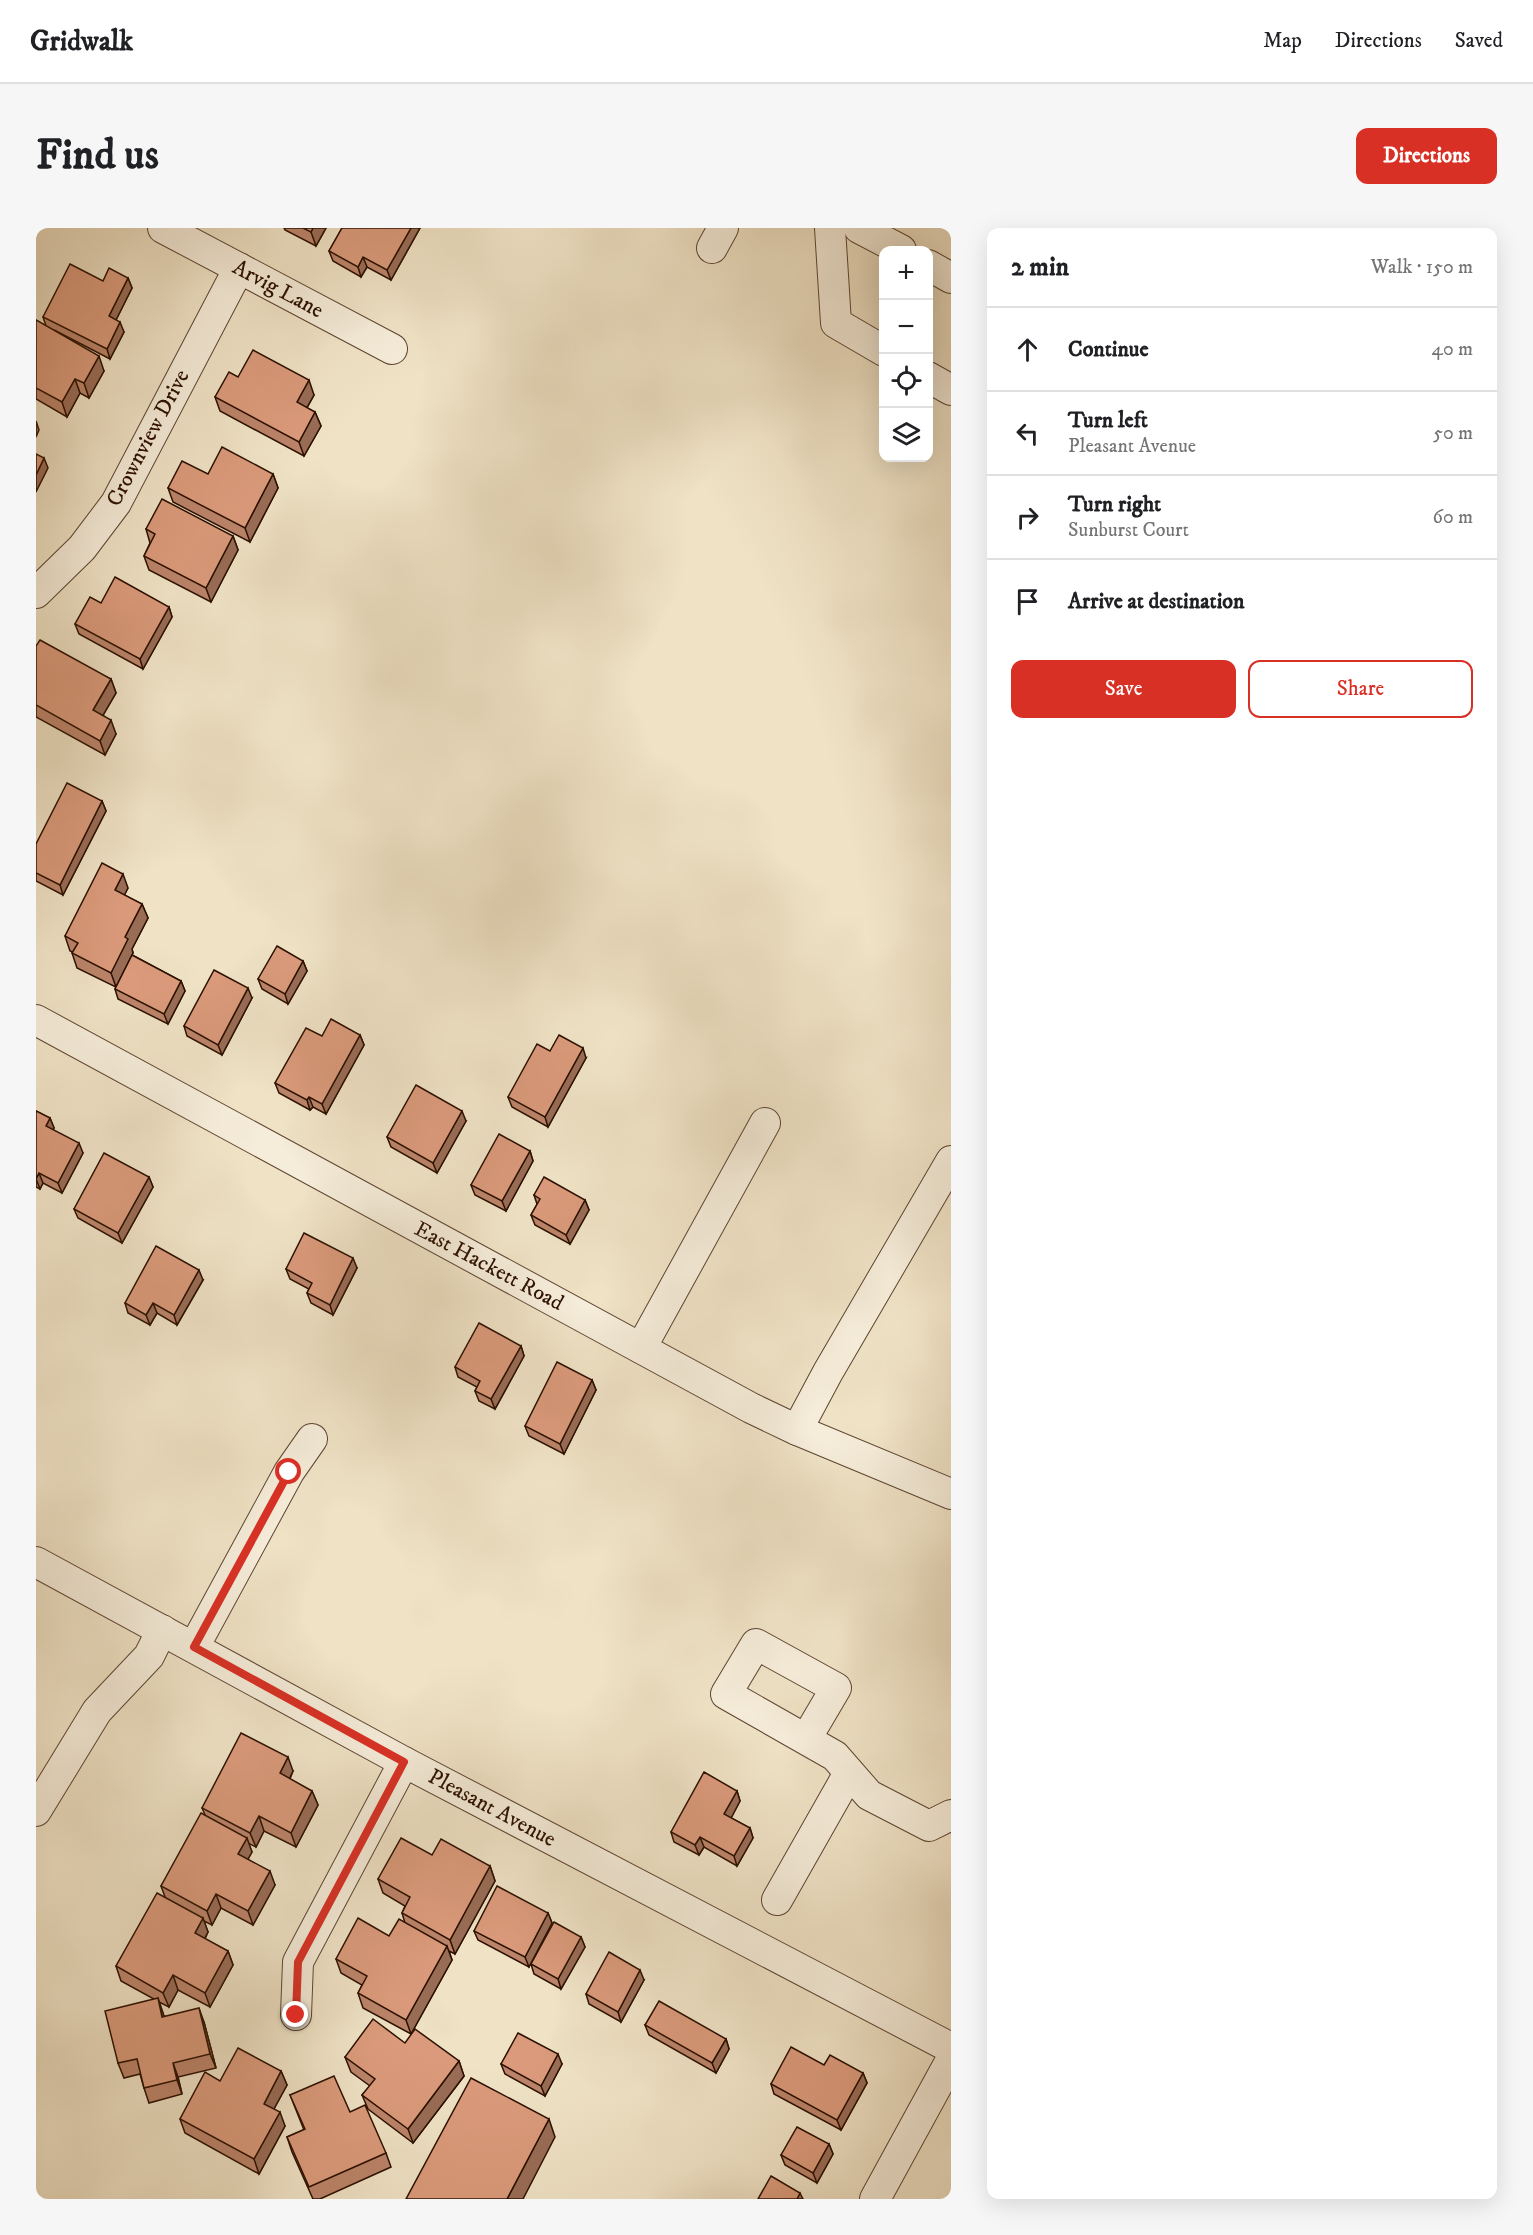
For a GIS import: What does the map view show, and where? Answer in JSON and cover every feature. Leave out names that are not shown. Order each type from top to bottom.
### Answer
[{"type":"street","name":"Arvig Lane","points":[[163,228],[392,349]]},
{"type":"street","points":[[830,228],[836,323],[879,348]]},
{"type":"street","points":[[859,228],[893,246]]},
{"type":"street","name":"Crownview Drive","points":[[36,593],[82,548],[116,503],[238,268]]},
{"type":"street","points":[[933,269],[951,278]]},
{"type":"street","points":[[933,380],[951,390]]},
{"type":"street","name":"East Hackett Road","points":[[36,1020],[641,1348],[797,1430],[951,1494]]},
{"type":"street","points":[[641,1348],[765,1123]]},
{"type":"street","points":[[797,1430],[828,1372],[951,1161]]},
{"type":"street","points":[[194,1647],[289,1472],[312,1439]]},
{"type":"street","name":"Pleasant Avenue","points":[[36,1562],[404,1762],[951,2048]]},
{"type":"street","points":[[36,1811],[97,1711],[149,1656],[162,1630]]},
{"type":"street","points":[[806,1739],[835,1756],[869,1795],[929,1826],[951,1815]]},
{"type":"street","points":[[296,2015],[298,1962],[404,1762]]},
{"type":"street","points":[[777,1900],[849,1773]]},
{"type":"street","points":[[875,2199],[951,2060]]},
{"type":"building","points":[[342,228],[411,228],[387,270],[363,257],[358,267],[329,251]]},
{"type":"building","points":[[70,264],[103,281],[109,268],[128,278],[109,316],[120,322],[107,349],[43,317]]},
{"type":"building","points":[[36,320],[99,356],[84,383],[75,379],[62,402],[36,388]]},
{"type":"building","points":[[253,350],[309,380],[297,402],[315,412],[299,442],[215,397],[229,372],[238,377]]},
{"type":"building","points":[[222,447],[273,474],[245,528],[168,488],[182,461],[208,474]]},
{"type":"building","points":[[36,454],[44,458],[36,475]]},
{"type":"building","points":[[162,499],[233,536],[206,588],[144,556],[155,534],[146,529]]},
{"type":"building","points":[[115,577],[169,607],[140,659],[75,624],[90,597],[101,603]]},
{"type":"building","points":[[40,640],[111,679],[93,710],[111,720],[100,741],[36,705],[36,646]]},
{"type":"building","points":[[67,783],[102,801],[60,885],[36,873],[36,844]]},
{"type":"building","points":[[102,863],[123,874],[115,890],[142,904],[125,937],[128,939],[111,973],[72,953],[78,943],[65,936]]},
{"type":"building","points":[[277,946],[303,961],[285,994],[258,979]]},
{"type":"building","points":[[132,955],[181,981],[164,1014],[115,989]]},
{"type":"building","points":[[214,970],[248,988],[218,1045],[184,1026]]},
{"type":"building","points":[[331,1019],[360,1035],[322,1104],[309,1097],[307,1100],[275,1083],[306,1028],[322,1036]]},
{"type":"building","points":[[559,1035],[583,1048],[545,1117],[508,1097],[537,1044],[550,1051]]},
{"type":"building","points":[[416,1085],[462,1111],[433,1163],[387,1137]]},
{"type":"building","points":[[36,1111],[50,1118],[46,1126],[79,1143],[58,1183],[39,1173],[36,1179]]},
{"type":"building","points":[[499,1134],[530,1151],[502,1201],[471,1185]]},
{"type":"building","points":[[104,1153],[149,1177],[118,1233],[74,1209]]},
{"type":"building","points":[[544,1177],[585,1200],[566,1235],[531,1215],[540,1199],[534,1195]]},
{"type":"building","points":[[304,1233],[353,1258],[330,1305],[307,1293],[312,1283],[286,1269]]},
{"type":"building","points":[[156,1246],[199,1270],[174,1315],[153,1303],[146,1315],[125,1303]]},
{"type":"building","points":[[479,1323],[521,1346],[491,1399],[475,1391],[480,1381],[455,1367]]},
{"type":"building","points":[[557,1362],[592,1380],[560,1444],[525,1426]]},
{"type":"building","points":[[241,1733],[288,1757],[280,1773],[312,1791],[291,1833],[259,1816],[250,1833],[202,1808]]},
{"type":"building","points":[[704,1772],[737,1791],[724,1814],[750,1828],[734,1856],[700,1837],[695,1845],[671,1832]]},
{"type":"building","points":[[201,1813],[247,1838],[238,1854],[270,1871],[248,1911],[216,1894],[207,1911],[161,1886]]},
{"type":"building","points":[[401,1838],[432,1855],[441,1839],[490,1866],[450,1940],[402,1913],[410,1897],[378,1879]]},
{"type":"building","points":[[497,1886],[548,1913],[525,1957],[474,1931]]},
{"type":"building","points":[[157,1893],[203,1918],[195,1933],[228,1951],[205,1993],[173,1975],[163,1993],[116,1966]]},
{"type":"building","points":[[358,1918],[389,1936],[399,1919],[447,1946],[406,2020],[358,1993],[367,1976],[336,1959]]},
{"type":"building","points":[[554,1922],[581,1937],[558,1979],[531,1964]]},
{"type":"building","points":[[609,1952],[640,1970],[618,2012],[586,1994]]},
{"type":"building","points":[[158,1998],[162,2017],[199,2008],[210,2054],[173,2063],[177,2080],[144,2088],[137,2059],[118,2063],[105,2011]]},
{"type":"building","points":[[659,2001],[726,2039],[712,2063],[645,2025]]},
{"type":"building","points":[[373,2019],[405,2043],[415,2029],[459,2061],[408,2129],[362,2095],[375,2079],[345,2057]]},
{"type":"building","points":[[518,2033],[558,2054],[541,2086],[501,2064]]},
{"type":"building","points":[[791,2047],[824,2065],[830,2055],[863,2073],[837,2120],[771,2084]]},
{"type":"building","points":[[238,2048],[281,2071],[264,2104],[280,2112],[254,2159],[180,2119],[205,2072],[220,2081]]},
{"type":"building","points":[[334,2076],[350,2112],[365,2105],[386,2153],[309,2187],[287,2137],[305,2129],[290,2095]]},
{"type":"building","points":[[471,2078],[549,2119],[507,2199],[406,2199]]},
{"type":"building","points":[[797,2127],[829,2144],[813,2173],[781,2155]]},
{"type":"building","points":[[771,2176],[800,2193],[797,2199],[758,2199]]},
{"type":"route","points":[[289,1472],[194,1647],[404,1762],[298,1962],[296,2015]]}]
